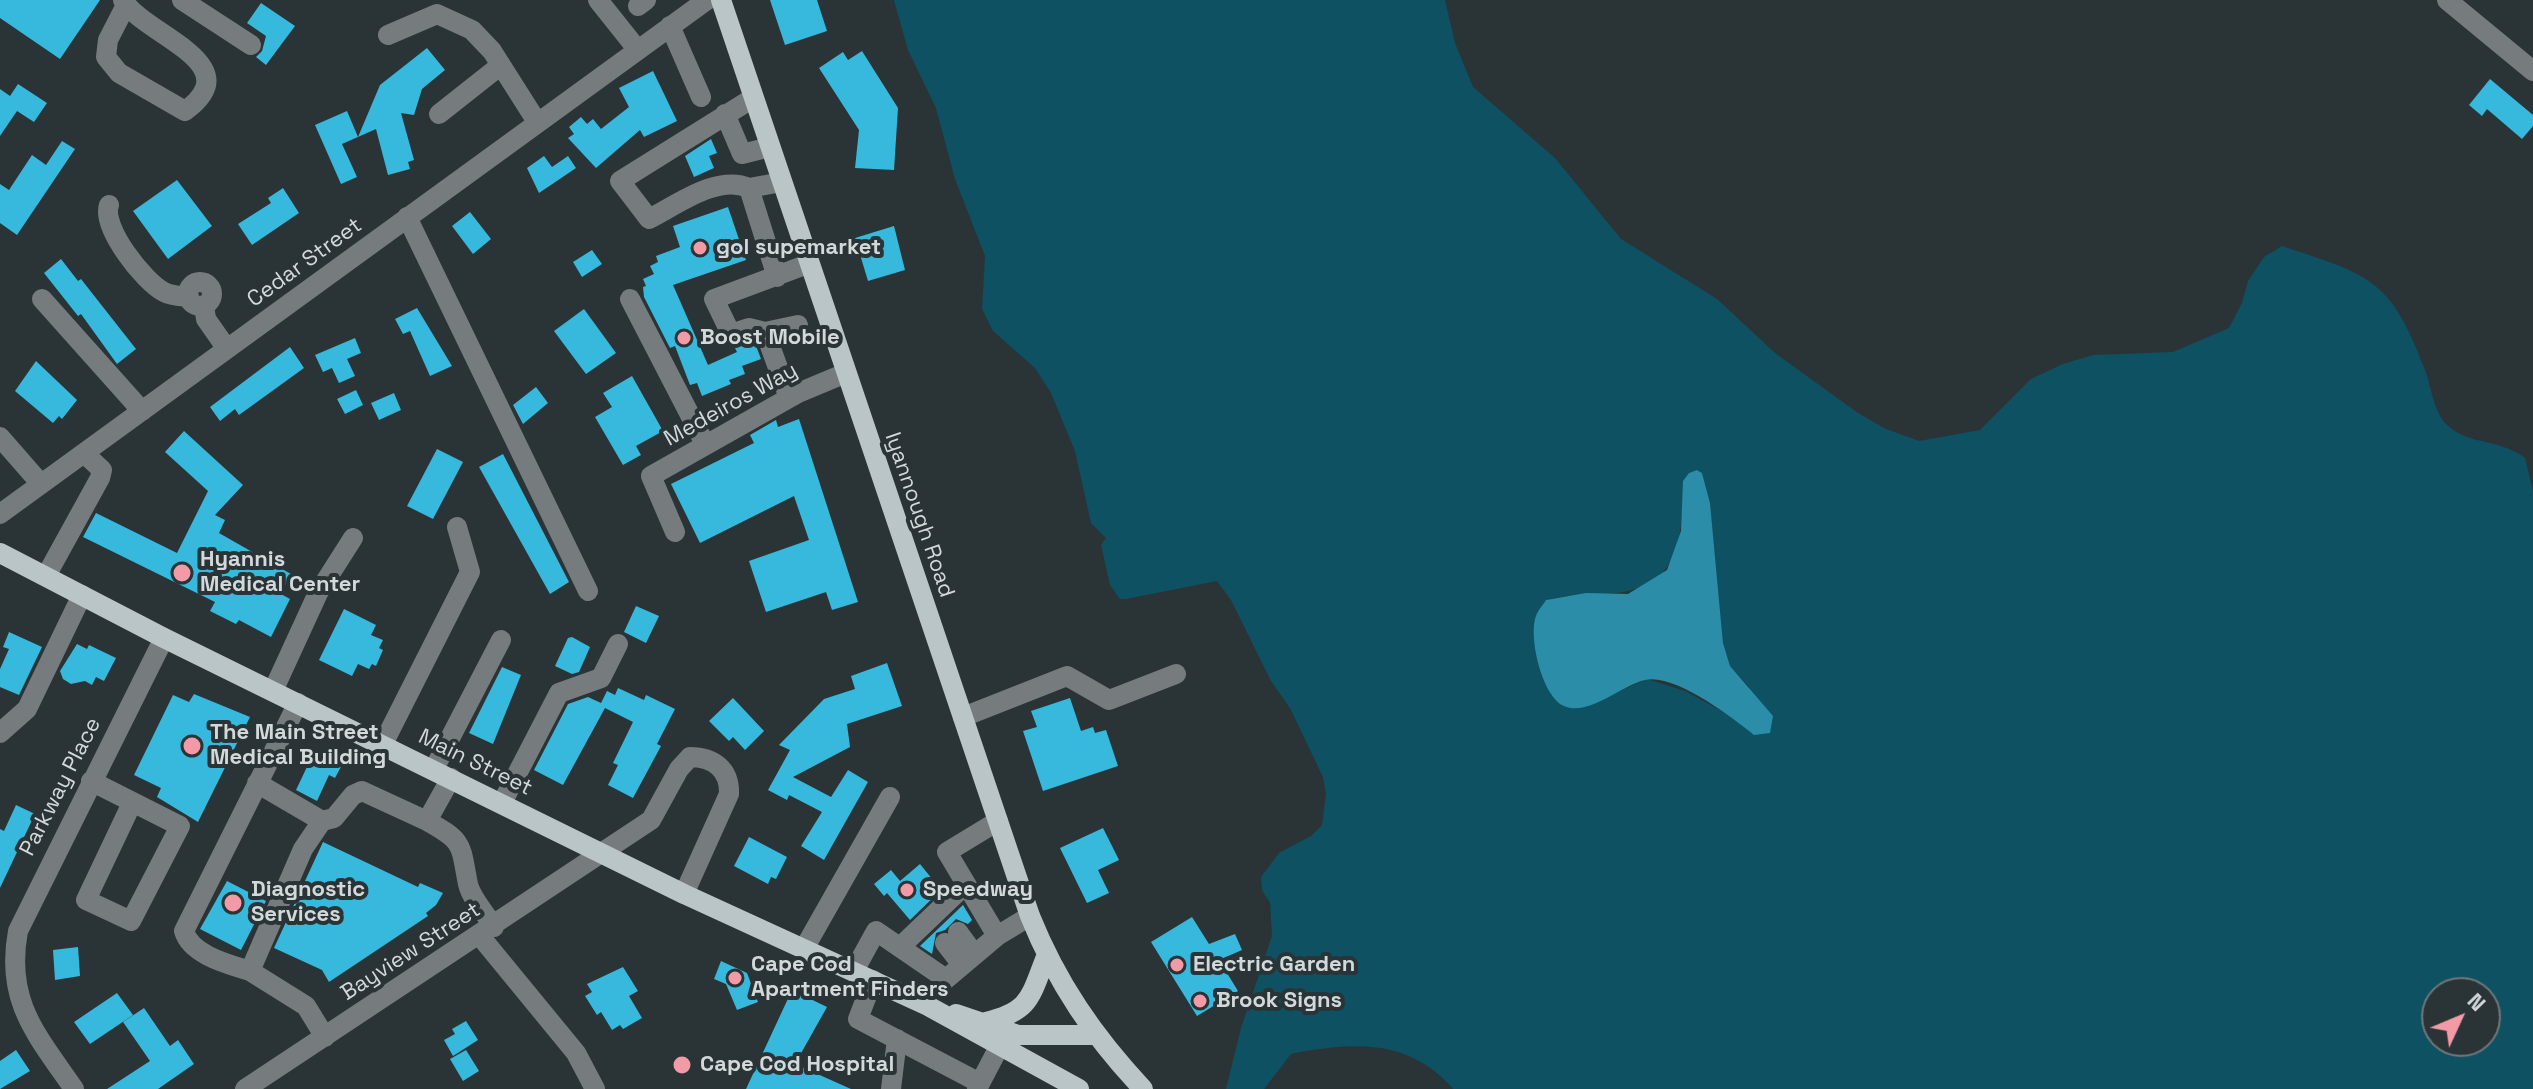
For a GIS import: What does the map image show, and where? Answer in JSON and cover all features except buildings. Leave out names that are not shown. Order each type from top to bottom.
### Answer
[{"type":"main road","name":"Iyannough Road","points":[[721,0],[1030,916],[1046,957],[1095,1035]]},
{"type":"main road","name":"Main Street","points":[[0,553],[164,638],[684,894],[805,947],[930,1008],[1079,1089]]},
{"type":"main road","points":[[986,1022],[1020,1012],[1031,995],[1046,957]]},
{"type":"main road","name":"Main Street","points":[[930,1008],[986,1022],[1018,1035],[1095,1035]]},
{"type":"main road","points":[[1095,1035],[1143,1089]]},
{"type":"street","points":[[182,0],[251,45]]},
{"type":"street","points":[[598,0],[637,49]]},
{"type":"street","name":"Cedar Street","points":[[0,514],[637,49],[677,14],[707,0]]},
{"type":"street","points":[[2447,0],[2533,71]]},
{"type":"street","points":[[125,3],[201,62],[207,74],[206,87],[197,103],[185,111],[119,73],[106,57],[108,40],[125,3]]},
{"type":"street","points":[[388,35],[437,14],[472,30],[501,65],[537,122]]},
{"type":"street","points":[[677,14],[701,97]]},
{"type":"street","points":[[439,114],[501,65]]},
{"type":"street","points":[[753,98],[620,181],[649,219],[707,190],[737,183],[749,188],[782,182]]},
{"type":"street","points":[[725,114],[742,154],[770,147]]},
{"type":"street","points":[[749,188],[777,277]]},
{"type":"street","points":[[109,205],[107,212],[115,236],[152,284],[173,296],[196,301],[227,349]]},
{"type":"street","points":[[407,217],[588,591]]},
{"type":"street","points":[[798,325],[765,332],[749,328],[731,334],[714,299],[808,264]]},
{"type":"street","points":[[42,299],[142,411]]},
{"type":"street","points":[[630,299],[705,444]]},
{"type":"street","points":[[765,332],[789,398]]},
{"type":"street","name":"Medeiros Way","points":[[675,532],[651,476],[789,398],[846,373]]},
{"type":"street","points":[[0,437],[41,484]]},
{"type":"street","points":[[46,576],[100,478],[102,470],[84,453]]},
{"type":"street","points":[[383,744],[470,572],[457,527]]},
{"type":"street","points":[[273,691],[318,593],[353,538]]},
{"type":"street","points":[[0,733],[27,709],[82,595]]},
{"type":"street","name":"Parkway Place","points":[[70,1088],[17,998],[14,953],[27,907],[164,638]]},
{"type":"street","points":[[427,821],[442,774],[501,640]]},
{"type":"street","points":[[502,803],[559,693],[601,678],[618,644]]},
{"type":"street","points":[[963,717],[1067,676],[1109,700],[1176,674]]},
{"type":"street","points":[[298,703],[184,931],[187,941],[200,951],[250,971],[306,1006],[325,1037]]},
{"type":"street","name":"Bayview Street","points":[[245,1089],[651,820],[679,769],[690,757],[699,757],[724,768],[730,777],[729,794],[684,894]]},
{"type":"street","points":[[91,781],[180,826],[131,921],[86,900],[132,803]]},
{"type":"street","points":[[257,783],[322,821]]},
{"type":"street","points":[[250,971],[303,849],[322,821],[334,818],[353,795],[362,791],[456,837],[464,850],[468,886],[487,931],[576,1053],[595,1089]]},
{"type":"street","points":[[805,947],[890,797]]},
{"type":"street","points":[[997,936],[947,852],[998,821]]},
{"type":"street","points":[[900,947],[936,918],[966,884]]},
{"type":"street","points":[[930,1008],[961,966],[997,936],[1030,916]]},
{"type":"street","points":[[854,971],[876,931],[900,947],[961,966]]},
{"type":"street","points":[[952,938],[961,966]]},
{"type":"street","points":[[873,980],[858,1019],[978,1086],[999,1047]]},
{"type":"street","points":[[891,1089],[897,1039]]},
{"type":"shaded area","points":[[894,0],[1445,0],[1455,43],[1473,87],[1555,158],[1621,239],[1717,299],[1775,353],[1858,413],[1886,429],[1919,441],[1980,430],[2031,379],[2063,364],[2093,355],[2173,352],[2229,328],[2242,303],[2248,281],[2264,257],[2282,246],[2357,274],[2388,298],[2401,316],[2413,339],[2443,420],[2466,437],[2505,447],[2525,458],[2533,491],[2533,1089],[1453,1089],[1418,1060],[1399,1052],[1358,1046],[1291,1054],[1264,1089],[1226,1089],[1241,1028],[1272,936],[1270,903],[1262,890],[1261,877],[1279,853],[1311,836],[1322,825],[1326,794],[1323,777],[1290,708],[1271,681],[1231,600],[1217,581],[1126,599],[1120,599],[1110,585],[1101,545],[1106,538],[1091,523],[1075,451],[1051,393],[1035,368],[993,331],[982,309],[985,256],[955,179],[936,108],[908,50]],"holes":[[[1698,470],[1702,473],[1710,503],[1723,643],[1730,666],[1749,687],[1731,716],[1685,691],[1647,679],[1601,699],[1552,696],[1539,660],[1535,636],[1539,612],[1546,600],[1623,592],[1656,579],[1668,565],[1677,545],[1689,473]]]},
{"type":"shaded area","points":[[1697,470],[1702,473],[1710,503],[1723,643],[1730,666],[1773,716],[1770,733],[1754,735],[1702,698],[1671,683],[1657,680],[1636,683],[1584,707],[1564,706],[1549,691],[1539,665],[1534,625],[1546,600],[1586,593],[1628,594],[1667,570],[1681,531],[1683,481],[1689,473]]},
{"type":"place","name":"gol supemarket","points":[[700,248]]},
{"type":"place","name":"Boost Mobile","points":[[684,338]]},
{"type":"place","name":"Hyannis Medical Center","points":[[182,573]]},
{"type":"place","name":"The Main Street Medical Building","points":[[192,746]]},
{"type":"place","name":"Speedway","points":[[907,890]]},
{"type":"place","name":"Diagnostic Services","points":[[233,903]]},
{"type":"place","name":"Electric Garden","points":[[1177,965]]},
{"type":"place","name":"Cape Cod Apartment Finders","points":[[735,978]]},
{"type":"place","name":"Brook Signs","points":[[1200,1001]]},
{"type":"place","name":"Cape Cod Hospital","points":[[682,1065]]}]
